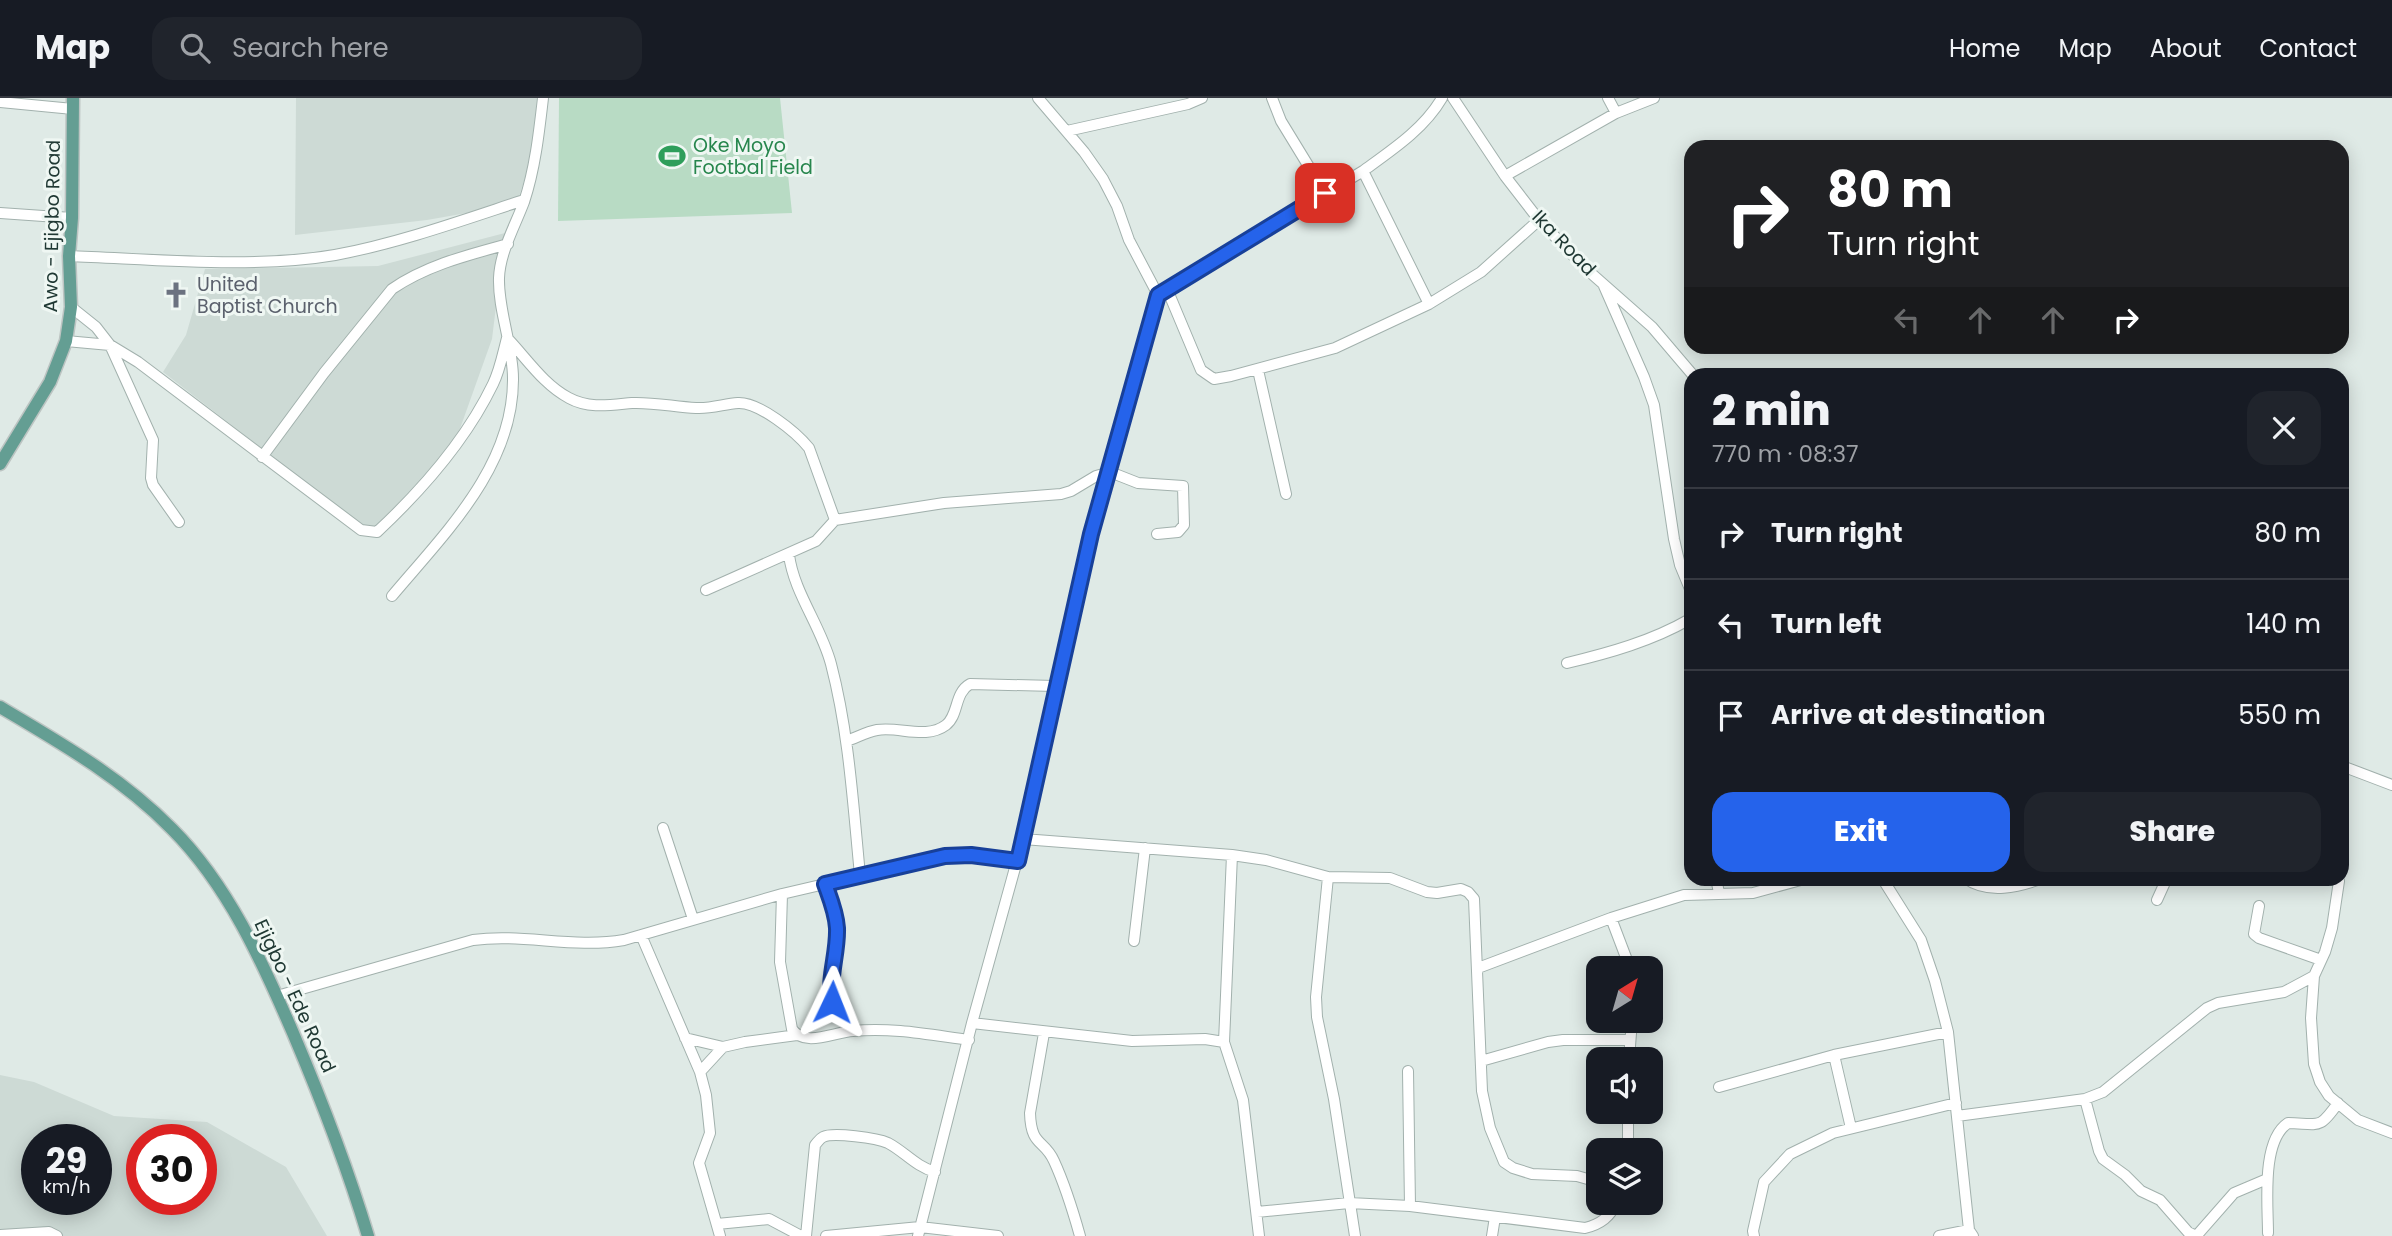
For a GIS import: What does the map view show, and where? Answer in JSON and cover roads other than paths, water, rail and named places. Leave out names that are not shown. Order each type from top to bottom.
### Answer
[{"type":"main road","name":"Awo - Ejigbo Road","points":[[0,464],[50,382],[66,341],[71,307],[69,256],[73,104]]},
{"type":"main road","name":"Ejigbo - Ede Road","points":[[0,708],[106,772],[174,831],[203,864],[254,944],[325,1108],[368,1236]]},
{"type":"street","points":[[392,596],[473,499],[492,464],[509,416],[513,374],[499,278],[524,200],[537,147],[542,98]]},
{"type":"street","points":[[1038,98],[1103,179],[1117,206],[1129,240],[1163,292],[1201,370],[1214,379],[1258,370],[1335,348],[1429,304],[1481,272],[1539,220]]},
{"type":"street","points":[[1067,131],[1188,104],[1202,98]]},
{"type":"street","points":[[1272,98],[1281,121],[1325,193]]},
{"type":"street","points":[[919,1231],[972,1023],[1018,861],[1091,534],[1163,292],[1363,171],[1432,115],[1442,98]]},
{"type":"street","name":"Ika Road","points":[[1453,98],[1505,176],[1539,220],[1584,267],[1652,327],[1687,368]]},
{"type":"street","points":[[1608,98],[1616,113]]},
{"type":"street","points":[[1505,176],[1616,113],[1654,98]]},
{"type":"street","points":[[0,102],[73,104]]},
{"type":"street","points":[[1363,171],[1429,304]]},
{"type":"street","points":[[69,256],[225,261],[286,260],[335,255],[453,223],[524,200]]},
{"type":"street","points":[[0,213],[72,218]]},
{"type":"street","points":[[262,457],[324,373],[392,289],[405,280],[455,258],[508,244]]},
{"type":"street","points":[[1602,282],[1654,405],[1674,539],[1684,575]]},
{"type":"street","points":[[71,307],[96,327],[110,345],[153,440],[153,485],[179,522]]},
{"type":"street","points":[[66,341],[110,345],[138,362],[361,530],[377,532],[407,504],[470,425],[494,382],[507,338]]},
{"type":"street","points":[[507,338],[550,386],[570,399],[589,406],[634,403],[706,408],[739,403],[751,404],[763,410],[809,448],[835,520]]},
{"type":"street","points":[[1258,370],[1286,494]]},
{"type":"street","points":[[706,590],[816,541],[835,520],[944,503],[1061,494],[1110,472],[1138,483],[1183,486],[1184,525],[1178,532],[1157,534]]},
{"type":"street","points":[[789,555],[791,572],[830,660],[842,713],[860,875]]},
{"type":"street","points":[[1567,663],[1606,654],[1684,622]]},
{"type":"street","points":[[846,741],[875,730],[930,732],[946,725],[951,720],[959,695],[970,684],[1055,686]]},
{"type":"street","points":[[2349,768],[2392,785]]},
{"type":"street","points":[[663,828],[693,919]]},
{"type":"street","points":[[1023,839],[1232,855],[1266,860],[1328,877],[1380,877],[1400,881],[1427,892],[1461,889],[1468,892],[1474,899],[1482,1091],[1490,1128],[1504,1161],[1513,1168],[1532,1174],[1586,1179]]},
{"type":"street","points":[[1134,941],[1145,848]]},
{"type":"street","points":[[277,996],[473,940],[492,938],[607,943],[782,894],[945,856],[971,855],[1018,861]]},
{"type":"street","points":[[1232,855],[1224,1042],[1243,1100],[1259,1236]]},
{"type":"street","points":[[1328,877],[1316,997],[1317,1017],[1334,1099],[1355,1236]]},
{"type":"street","points":[[825,884],[836,916],[837,930],[831,978],[832,1002],[852,1031]]},
{"type":"street","points":[[1718,886],[1719,893]]},
{"type":"street","points":[[1478,968],[1611,918],[1684,895],[1753,892],[1777,886]]},
{"type":"street","points":[[1887,886],[1920,940],[1935,981],[1948,1032],[1970,1234],[1940,1236]]},
{"type":"street","points":[[1988,886],[2015,886]]},
{"type":"street","points":[[2157,900],[2163,886]]},
{"type":"street","points":[[2338,886],[2332,928],[2314,976],[2311,1009],[2314,1064],[2325,1089],[2338,1103],[2358,1120],[2392,1133]]},
{"type":"street","points":[[782,894],[780,962],[792,1029],[797,1035],[806,1039],[852,1031],[886,1030],[969,1040]]},
{"type":"street","points":[[2259,906],[2254,934],[2321,960]]},
{"type":"street","points":[[1611,918],[1625,956]]},
{"type":"street","points":[[641,935],[699,1072],[706,1095],[710,1133],[699,1163],[720,1236]]},
{"type":"street","points":[[1957,1116],[2085,1099],[2103,1092],[2207,1008],[2218,1003],[2284,992],[2314,976]]},
{"type":"street","points":[[972,1023],[1141,1042],[1205,1039],[1224,1042]]},
{"type":"street","points":[[1205,1039],[1225,1024]]},
{"type":"street","points":[[1719,1087],[1834,1055],[1948,1032]]},
{"type":"street","points":[[1044,1033],[1030,1122],[1035,1139],[1053,1158],[1080,1236]]},
{"type":"street","points":[[1629,1047],[1630,1033]]},
{"type":"street","points":[[685,1038],[723,1047],[797,1035]]},
{"type":"street","points":[[1481,1061],[1556,1041],[1629,1040]]},
{"type":"street","points":[[699,1072],[723,1047]]},
{"type":"street","points":[[1834,1055],[1851,1128]]},
{"type":"street","points":[[1408,1071],[1410,1206]]},
{"type":"street","points":[[2085,1099],[2103,1159],[2141,1191],[2160,1199],[2188,1232],[2194,1235],[2198,1234],[2234,1193],[2267,1179]]},
{"type":"street","points":[[1754,1236],[1763,1182],[1790,1154],[1833,1133],[1956,1103]]},
{"type":"street","points":[[2268,1233],[2267,1179],[2275,1137],[2288,1124],[2324,1122],[2338,1103]]},
{"type":"street","points":[[717,1224],[769,1219],[804,1236],[815,1145],[823,1137],[833,1135],[880,1140],[894,1147],[915,1164],[934,1172]]},
{"type":"street","points":[[1256,1212],[1349,1203],[1410,1206],[1585,1228],[1605,1220],[1608,1215]]},
{"type":"street","points":[[1492,1236],[1495,1217]]},
{"type":"street","points":[[826,1236],[919,1231],[999,1236]]},
{"type":"street","points":[[0,1235],[48,1232],[57,1236]]},
{"type":"place","name":"Oke Moyo Footbal Field","points":[[672,156]]},
{"type":"place","name":"United Baptist Church","points":[[176,295]]}]
